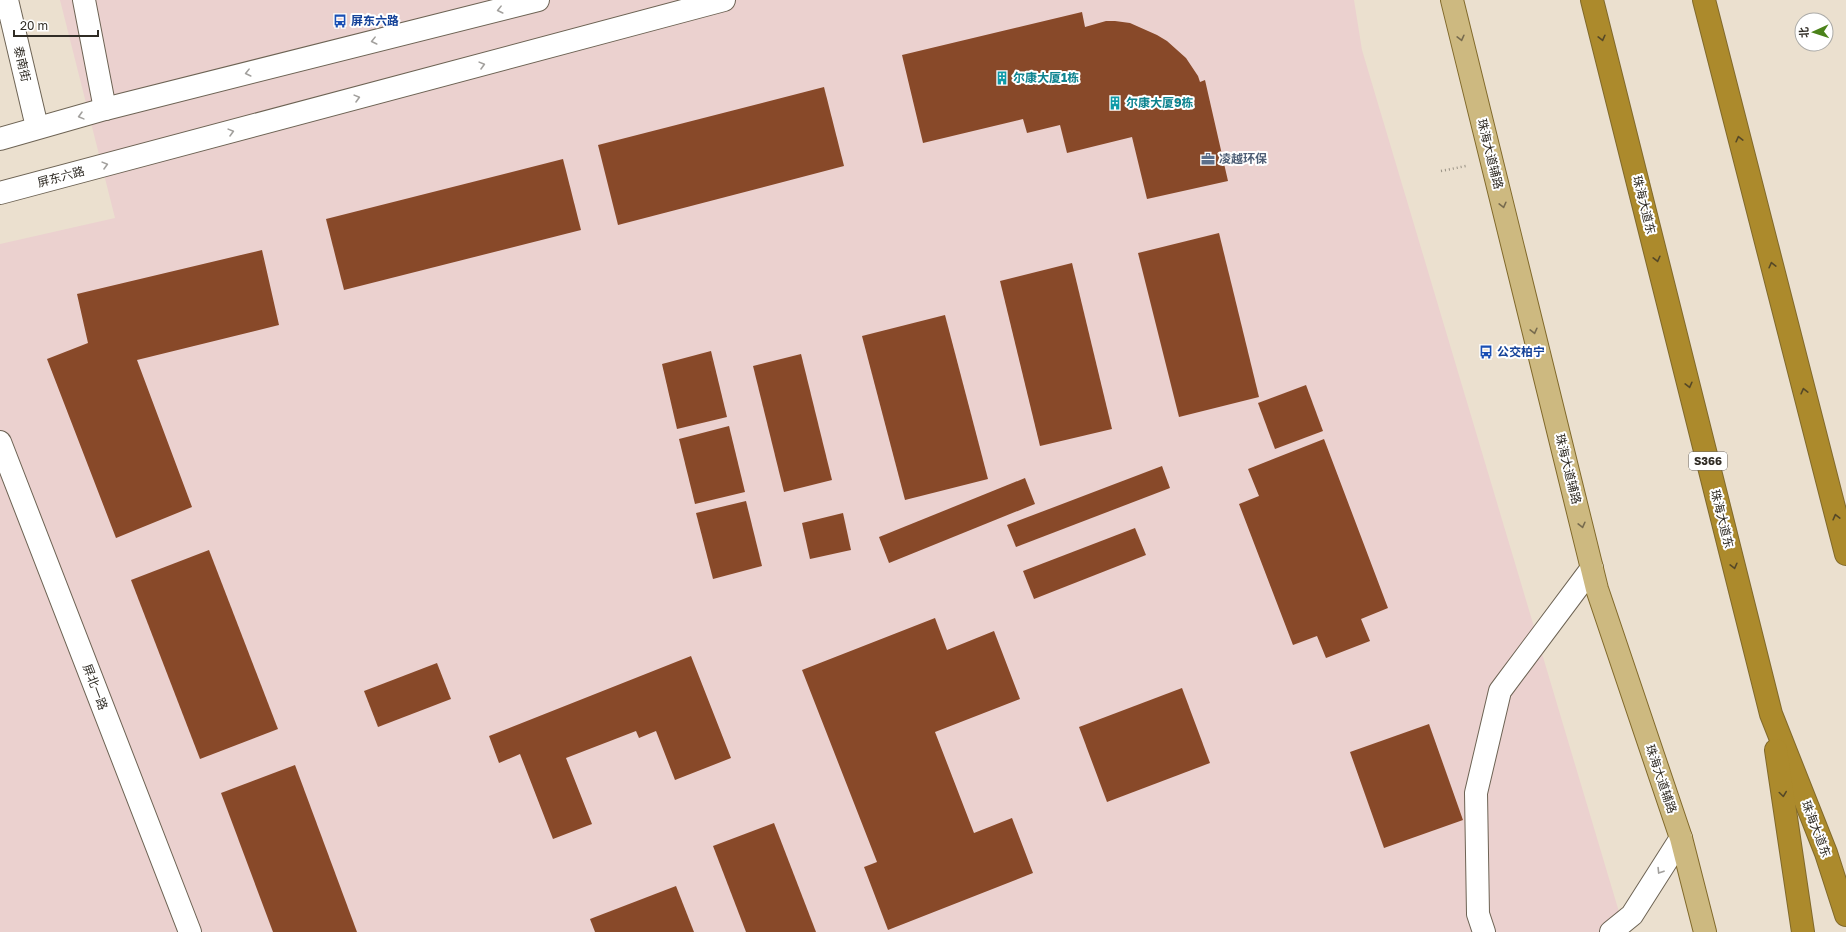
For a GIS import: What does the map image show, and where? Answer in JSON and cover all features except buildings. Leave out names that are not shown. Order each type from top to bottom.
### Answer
[{"type":"highway","name":"珠海大道东","points":[[1592,0],[1771,714],[1826,853],[1846,915]]},
{"type":"highway","points":[[1704,0],[1846,554]]},
{"type":"highway","points":[[1771,714],[1803,932]]},
{"type":"main road","name":"珠海大道辅路","points":[[1452,0],[1597,589],[1681,838],[1705,932]]},
{"type":"street","name":"泰南街","points":[[7,0],[37,127]]},
{"type":"street","points":[[84,0],[105,109]]},
{"type":"street","points":[[0,139],[37,127],[105,109],[538,0]]},
{"type":"street","name":"屏东六路","points":[[0,193],[724,0]]},
{"type":"street","name":"屏北一路","points":[[0,442],[190,932]]},
{"type":"street","points":[[1484,932],[1478,914],[1476,794],[1500,691],[1592,568]]},
{"type":"street","points":[[1611,932],[1632,915],[1681,838]]},
{"type":"shaded area","points":[[60,0],[1354,0],[1362,50],[1625,932],[0,932],[0,244],[115,218]]},
{"type":"place","name":"屏东六路","points":[[340,21]]},
{"type":"place","name":"尔康大厦1栋","points":[[1002,78]]},
{"type":"place","name":"尔康大厦9栋","points":[[1115,103]]},
{"type":"place","name":"凌越环保","points":[[1208,159]]},
{"type":"place","name":"公交柏宁","points":[[1486,352]]}]
